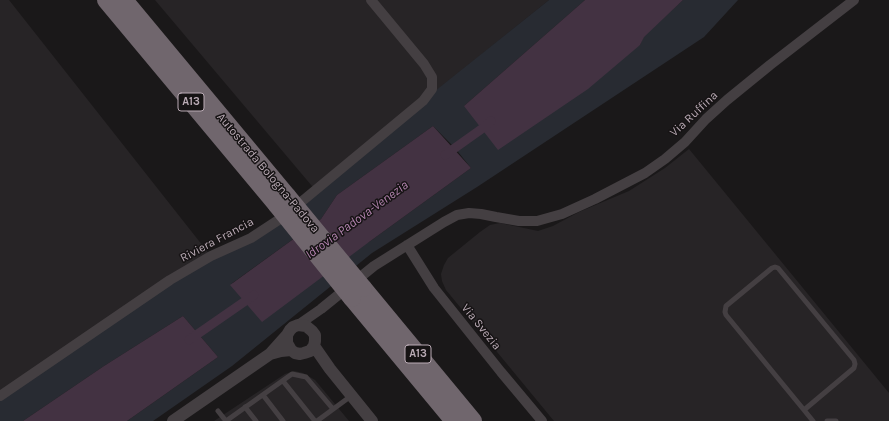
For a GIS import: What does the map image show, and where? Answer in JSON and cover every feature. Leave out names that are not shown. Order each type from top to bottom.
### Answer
[{"type":"highway","name":"Autostrada Bologna-Padova","points":[[106,0],[282,201]]},
{"type":"highway","name":"Autostrada Bologna-Padova","points":[[124,0],[282,201],[358,293],[473,421]]},
{"type":"highway","name":"Autostrada Bologna-Padova","points":[[358,293],[454,421]]},
{"type":"street","name":"Riviera Francia","points":[[0,396],[170,280],[211,256],[251,238],[283,217],[413,110],[423,100],[432,88],[432,77],[424,64],[371,0]]},
{"type":"street","name":"Via Ruffina","points":[[298,325],[374,266],[457,215],[469,213],[512,220],[538,221],[562,214],[645,173],[684,142],[727,100],[854,0]]},
{"type":"street","name":"Via Svezia","points":[[407,245],[434,288],[542,421]]},
{"type":"street","points":[[312,331],[320,309]]},
{"type":"street","points":[[173,421],[270,354],[290,330],[293,327],[298,325],[306,326],[315,335],[315,341],[309,350],[300,354],[295,353],[291,350],[287,343],[287,334]]},
{"type":"street","points":[[270,354],[291,350]]},
{"type":"street","points":[[309,350],[317,360],[330,370],[372,421]]},
{"type":"lane","points":[[804,410],[854,368],[855,364],[854,360],[778,268],[775,267],[726,306],[725,312],[726,315],[813,421]]},
{"type":"lane","points":[[218,411],[226,421],[292,374],[306,377],[333,409]]},
{"type":"lane","points":[[283,381],[316,421],[351,396]]},
{"type":"lane","points":[[263,395],[283,421]]},
{"type":"lane","points":[[245,407],[256,421]]},
{"type":"lane","points":[[827,421],[836,421]]},
{"type":"shaded area","points":[[0,0],[9,0],[210,255],[0,394]]},
{"type":"shaded area","points":[[155,0],[549,0],[392,126],[317,192]]},
{"type":"shaded area","points":[[549,0],[585,0],[464,106],[640,45],[643,37],[683,0],[738,0],[704,37],[477,187],[372,253],[232,366],[153,421],[127,421],[218,357],[183,316],[104,366],[23,421],[0,421],[0,397],[170,280],[251,238],[315,191],[440,87]],"holes":[[[433,126],[455,148],[471,168],[369,242],[231,284],[321,219],[337,195]]]},
{"type":"shaded area","points":[[689,149],[889,393],[889,421],[554,421],[446,290],[441,274],[448,258],[490,225],[500,223],[538,231],[553,226],[579,212],[629,191],[665,168]]},
{"type":"shaded area","points":[[294,371],[303,373],[315,380],[349,421],[214,421],[285,374]]},
{"type":"water","points":[[585,0],[683,0],[644,37],[640,45],[588,89],[498,150],[464,106]]},
{"type":"water","points":[[433,126],[471,168],[262,322],[230,285],[321,219],[337,195]]},
{"type":"water","points":[[183,316],[218,357],[127,421],[23,421],[104,366]]},
{"type":"waterway","name":"Idrovia Padova-Venezia","points":[[445,155],[491,121]]},
{"type":"waterway","name":"Idrovia Padova-Venezia","points":[[189,340],[254,295]]}]
